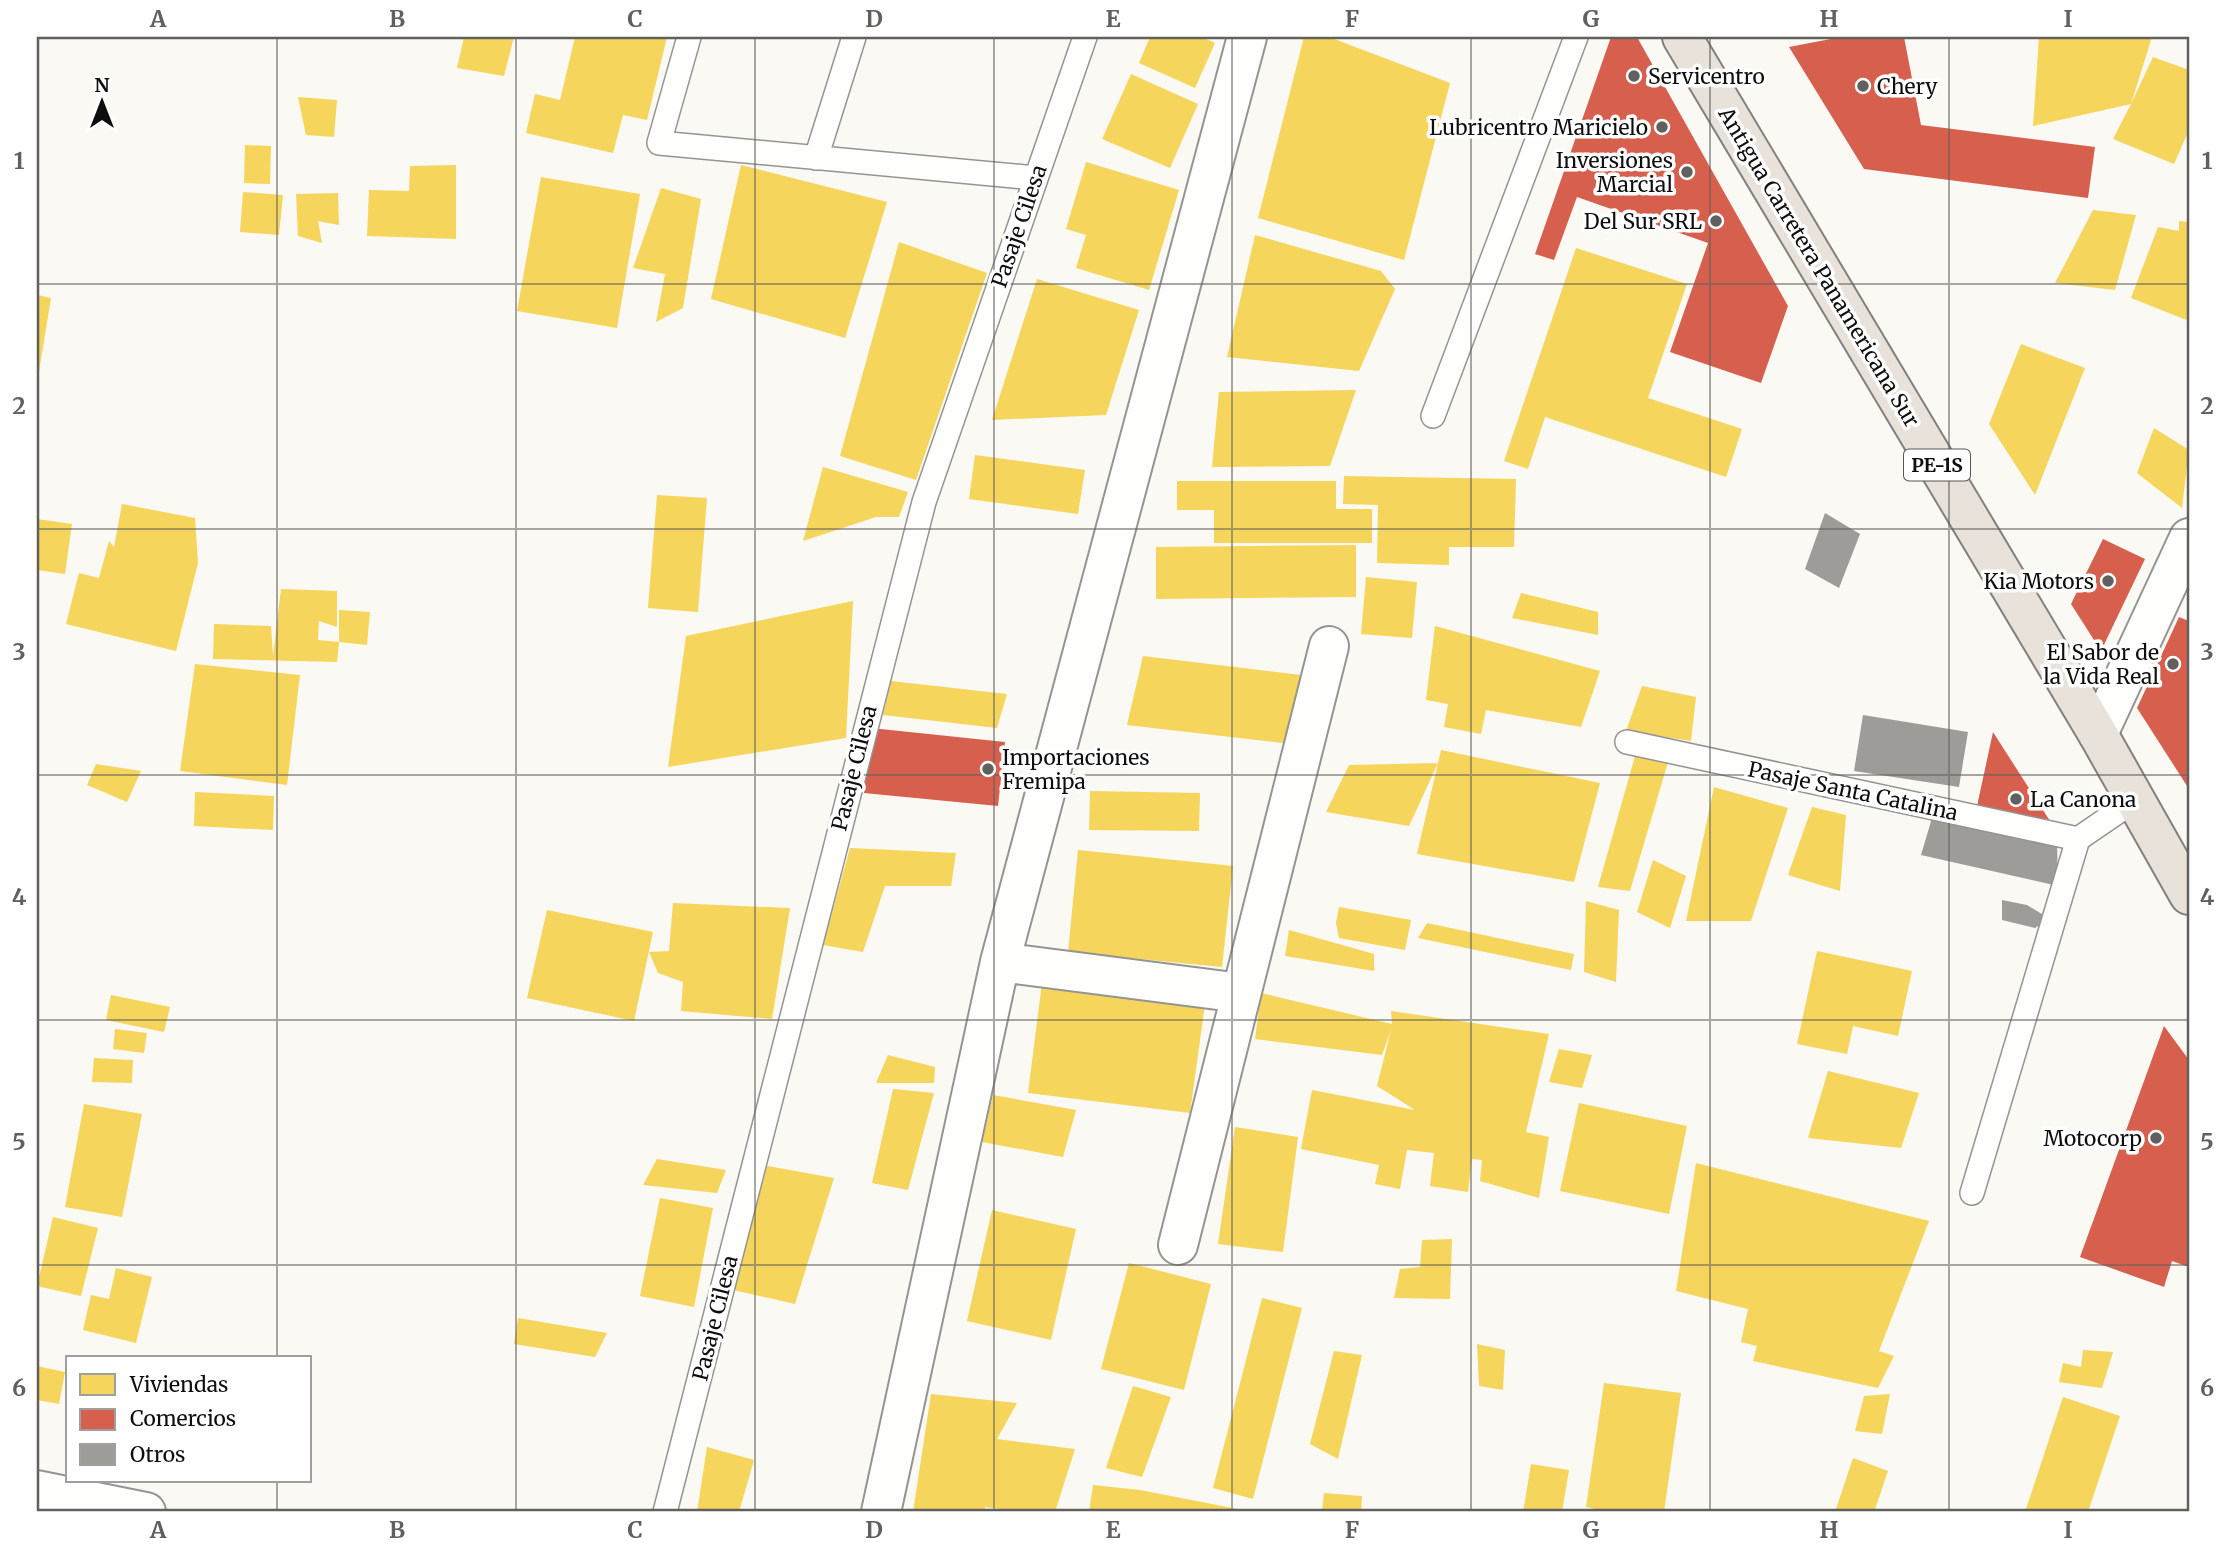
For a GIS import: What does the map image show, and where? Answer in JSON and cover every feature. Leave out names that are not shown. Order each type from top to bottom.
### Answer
[{"type":"highway","name":"Antigua Carretera Panamericana Sur","points":[[1682,37],[2098,734],[2189,895]]},
{"type":"street","points":[[881,1512],[1000,962],[1247,37]]},
{"type":"street","points":[[2098,734],[2189,538]]},
{"type":"street","points":[[1178,1245],[1329,646]]},
{"type":"street","points":[[1000,962],[1241,993]]},
{"type":"street","points":[[37,1490],[146,1512]]},
{"type":"lane","points":[[689,37],[659,143],[1036,178]]},
{"type":"lane","points":[[816,158],[854,37]]},
{"type":"lane","name":"Pasaje Cilesa","points":[[665,1512],[924,502],[1085,37]]},
{"type":"lane","points":[[1433,416],[1576,37]]},
{"type":"lane","name":"Pasaje Santa Catalina","points":[[1628,742],[2078,839]]},
{"type":"lane","points":[[1972,1193],[2078,839],[2135,800]]},
{"type":"building: Viviendas","points":[[464,37],[514,37],[504,76],[457,68]]},
{"type":"building: Viviendas","points":[[575,37],[667,37],[647,120],[623,115],[613,153],[526,133],[535,94],[560,100]]},
{"type":"building: Viviendas","points":[[1150,37],[1202,37],[1215,43],[1195,88],[1139,63]]},
{"type":"building: Viviendas","points":[[1304,37],[1329,37],[1450,83],[1404,260],[1258,218]]},
{"type":"building: Viviendas","points":[[2039,37],[2152,37],[2131,104],[2033,126]]},
{"type":"building: Viviendas","points":[[2153,57],[2189,70],[2189,130],[2174,164],[2113,139]]},
{"type":"building: Viviendas","points":[[1131,74],[1198,104],[1170,168],[1102,139]]},
{"type":"building: Viviendas","points":[[298,97],[337,100],[334,137],[306,135]]},
{"type":"building: Viviendas","points":[[245,145],[271,146],[270,184],[244,183]]},
{"type":"building: Viviendas","points":[[1086,162],[1179,190],[1149,290],[1076,268],[1086,235],[1066,229]]},
{"type":"building: Viviendas","points":[[456,165],[456,239],[367,236],[369,190],[409,191],[410,166]]},
{"type":"building: Viviendas","points":[[741,165],[887,202],[845,338],[711,299]]},
{"type":"building: Viviendas","points":[[541,177],[640,194],[617,328],[517,311]]},
{"type":"building: Viviendas","points":[[661,188],[701,199],[683,308],[656,322],[665,274],[633,268]]},
{"type":"building: Viviendas","points":[[243,192],[283,195],[279,235],[240,232]]},
{"type":"building: Viviendas","points":[[338,193],[339,225],[318,221],[322,243],[298,236],[296,194]]},
{"type":"building: Viviendas","points":[[2093,210],[2136,215],[2115,290],[2055,283]]},
{"type":"building: Viviendas","points":[[2179,221],[2189,222],[2189,321],[2131,298],[2158,227],[2179,231]]},
{"type":"building: Viviendas","points":[[1255,235],[1381,271],[1395,289],[1359,371],[1227,357]]},
{"type":"building: Viviendas","points":[[899,242],[987,273],[916,480],[840,456]]},
{"type":"building: Viviendas","points":[[1576,248],[1687,284],[1648,398],[1742,429],[1726,477],[1545,417],[1528,469],[1504,461]]},
{"type":"building: Viviendas","points":[[1037,279],[1139,310],[1106,415],[992,420]]},
{"type":"building: Viviendas","points":[[37,295],[51,298],[38,378],[37,378]]},
{"type":"building: Viviendas","points":[[2021,344],[2085,368],[2035,495],[1989,424]]},
{"type":"building: Viviendas","points":[[1356,390],[1330,466],[1212,467],[1219,392]]},
{"type":"building: Viviendas","points":[[2154,428],[2189,450],[2182,508],[2137,473]]},
{"type":"building: Viviendas","points":[[975,455],[1085,470],[1078,514],[969,499]]},
{"type":"building: Viviendas","points":[[823,467],[908,492],[899,517],[876,517],[803,541]]},
{"type":"building: Viviendas","points":[[1344,476],[1516,479],[1514,547],[1449,547],[1449,565],[1377,563],[1378,505],[1343,504]]},
{"type":"building: Viviendas","points":[[1177,481],[1336,481],[1336,509],[1372,509],[1372,543],[1214,543],[1214,510],[1177,510]]},
{"type":"building: Viviendas","points":[[657,495],[707,498],[698,612],[648,608]]},
{"type":"building: Viviendas","points":[[122,504],[195,518],[198,563],[176,651],[66,624],[79,573],[99,578],[109,541],[114,547]]},
{"type":"building: Viviendas","points":[[37,519],[72,524],[65,574],[37,570]]},
{"type":"building: Viviendas","points":[[1356,545],[1356,597],[1156,599],[1156,547]]},
{"type":"building: Viviendas","points":[[1366,577],[1417,582],[1412,638],[1361,634]]},
{"type":"building: Viviendas","points":[[281,589],[337,591],[337,627],[319,621],[318,640],[339,642],[337,662],[213,659],[214,624],[271,626],[273,656]]},
{"type":"building: Viviendas","points":[[1521,593],[1598,612],[1598,635],[1512,618]]},
{"type":"building: Viviendas","points":[[853,601],[846,738],[668,767],[686,636]]},
{"type":"building: Viviendas","points":[[339,610],[370,612],[367,645],[339,642]]},
{"type":"building: Viviendas","points":[[1435,626],[1600,671],[1581,727],[1486,710],[1481,734],[1444,727],[1448,704],[1426,700]]},
{"type":"building: Viviendas","points":[[1143,656],[1301,675],[1291,744],[1127,725]]},
{"type":"building: Viviendas","points":[[195,664],[300,675],[287,785],[180,771]]},
{"type":"building: Viviendas","points":[[891,681],[1007,694],[997,728],[883,715]]},
{"type":"building: Viviendas","points":[[1642,686],[1696,697],[1691,741],[1626,731]]},
{"type":"building: Viviendas","points":[[1637,749],[1668,762],[1630,891],[1598,887]]},
{"type":"building: Viviendas","points":[[1441,750],[1600,783],[1574,882],[1417,854]]},
{"type":"building: Viviendas","points":[[1438,763],[1409,826],[1326,812],[1349,765]]},
{"type":"building: Viviendas","points":[[96,764],[141,771],[127,802],[87,785]]},
{"type":"building: Viviendas","points":[[1714,787],[1788,808],[1751,921],[1686,921]]},
{"type":"building: Viviendas","points":[[1090,791],[1200,793],[1199,831],[1089,830]]},
{"type":"building: Viviendas","points":[[195,792],[274,796],[273,830],[194,826]]},
{"type":"building: Viviendas","points":[[1812,807],[1846,815],[1840,891],[1788,875]]},
{"type":"building: Viviendas","points":[[850,848],[956,853],[951,886],[885,886],[863,952],[823,945]]},
{"type":"building: Viviendas","points":[[1078,850],[1233,866],[1222,967],[1068,952]]},
{"type":"building: Viviendas","points":[[1653,860],[1686,876],[1670,928],[1637,912]]},
{"type":"building: Viviendas","points":[[1586,901],[1619,910],[1616,982],[1584,972]]},
{"type":"building: Viviendas","points":[[673,903],[790,908],[772,1019],[681,1011],[683,982],[658,973],[649,952],[669,951]]},
{"type":"building: Viviendas","points":[[1339,907],[1411,920],[1405,950],[1339,938],[1336,923]]},
{"type":"building: Viviendas","points":[[547,910],[653,932],[634,1021],[527,998]]},
{"type":"building: Viviendas","points":[[1427,923],[1574,954],[1571,970],[1418,938]]},
{"type":"building: Viviendas","points":[[1289,930],[1374,954],[1374,971],[1285,956]]},
{"type":"building: Viviendas","points":[[1817,951],[1912,971],[1898,1036],[1853,1026],[1847,1054],[1797,1044]]},
{"type":"building: Viviendas","points":[[1042,983],[1205,1004],[1190,1113],[1028,1093]]},
{"type":"building: Viviendas","points":[[1261,993],[1392,1024],[1391,1011],[1549,1034],[1526,1132],[1549,1137],[1539,1198],[1480,1181],[1482,1160],[1472,1159],[1468,1192],[1430,1186],[1434,1153],[1407,1150],[1400,1189],[1375,1184],[1379,1165],[1301,1149],[1312,1090],[1415,1110],[1377,1086],[1391,1030],[1382,1055],[1255,1039]]},
{"type":"building: Viviendas","points":[[111,995],[170,1007],[164,1032],[106,1020]]},
{"type":"building: Viviendas","points":[[115,1029],[147,1033],[144,1053],[113,1049]]},
{"type":"building: Viviendas","points":[[1559,1049],[1592,1055],[1582,1088],[1549,1082]]},
{"type":"building: Viviendas","points":[[888,1055],[935,1067],[934,1083],[876,1083]]},
{"type":"building: Viviendas","points":[[94,1058],[133,1060],[132,1083],[92,1082]]},
{"type":"building: Viviendas","points":[[1828,1071],[1919,1093],[1901,1148],[1808,1138]]},
{"type":"building: Viviendas","points":[[893,1089],[934,1093],[908,1190],[872,1183]]},
{"type":"building: Viviendas","points":[[993,1095],[1076,1110],[1063,1157],[982,1142]]},
{"type":"building: Viviendas","points":[[1579,1103],[1687,1126],[1669,1214],[1560,1191]]},
{"type":"building: Viviendas","points":[[84,1104],[142,1114],[122,1217],[65,1207]]},
{"type":"building: Viviendas","points":[[1235,1127],[1298,1137],[1283,1252],[1218,1244]]},
{"type":"building: Viviendas","points":[[657,1159],[726,1170],[717,1193],[643,1185]]},
{"type":"building: Viviendas","points":[[1696,1163],[1929,1221],[1879,1351],[1894,1356],[1878,1388],[1753,1361],[1757,1346],[1741,1342],[1748,1309],[1676,1291]]},
{"type":"building: Viviendas","points":[[762,1165],[834,1178],[795,1304],[729,1289]]},
{"type":"building: Viviendas","points":[[660,1198],[713,1208],[694,1307],[640,1296]]},
{"type":"building: Viviendas","points":[[992,1210],[1076,1229],[1051,1340],[967,1321]]},
{"type":"building: Viviendas","points":[[53,1217],[98,1228],[81,1296],[37,1286]]},
{"type":"building: Viviendas","points":[[1452,1239],[1450,1299],[1394,1298],[1400,1269],[1420,1267],[1422,1240]]},
{"type":"building: Viviendas","points":[[1129,1263],[1211,1284],[1184,1390],[1101,1369]]},
{"type":"building: Viviendas","points":[[116,1268],[152,1277],[136,1343],[83,1330],[91,1295],[109,1299]]},
{"type":"building: Viviendas","points":[[1262,1298],[1302,1308],[1253,1499],[1213,1488]]},
{"type":"building: Viviendas","points":[[518,1318],[607,1333],[595,1357],[514,1344]]},
{"type":"building: Viviendas","points":[[1477,1344],[1505,1350],[1503,1390],[1479,1386]]},
{"type":"building: Viviendas","points":[[2083,1350],[2113,1352],[2102,1388],[2059,1382],[2063,1363],[2081,1367]]},
{"type":"building: Viviendas","points":[[1334,1351],[1362,1355],[1338,1459],[1310,1444]]},
{"type":"building: Viviendas","points":[[37,1366],[65,1372],[59,1404],[37,1400]]},
{"type":"building: Viviendas","points":[[1604,1383],[1681,1393],[1664,1512],[1609,1512],[1586,1507]]},
{"type":"building: Viviendas","points":[[1133,1386],[1171,1397],[1142,1477],[1106,1468]]},
{"type":"building: Viviendas","points":[[931,1394],[1017,1403],[997,1439],[1075,1449],[1055,1512],[1023,1512],[985,1507],[985,1512],[913,1512]]},
{"type":"building: Viviendas","points":[[1890,1394],[1882,1434],[1855,1431],[1864,1396]]},
{"type":"building: Viviendas","points":[[2063,1397],[2120,1416],[2088,1512],[2025,1512]]},
{"type":"building: Viviendas","points":[[707,1447],[754,1460],[739,1512],[697,1512]]},
{"type":"building: Viviendas","points":[[1853,1458],[1888,1471],[1874,1512],[1835,1512]]},
{"type":"building: Viviendas","points":[[1531,1464],[1569,1470],[1562,1512],[1523,1512]]},
{"type":"building: Viviendas","points":[[1093,1485],[1140,1490],[1253,1512],[1089,1512]]},
{"type":"building: Viviendas","points":[[1324,1493],[1362,1496],[1361,1512],[1322,1512]]},
{"type":"building: Comercios","points":[[1611,37],[1637,37],[1788,306],[1761,383],[1670,352],[1708,243],[1577,197],[1554,260],[1535,254]]},
{"type":"building: Comercios","name":"Chery","points":[[1841,37],[1904,37],[1921,125],[2095,147],[2088,198],[1864,169],[1789,47]]},
{"type":"building: Comercios","name":"Kia Motors","points":[[2103,539],[2145,559],[2101,651],[2071,604]]},
{"type":"building: Comercios","name":"El Sabor de la Vida Real","points":[[2179,617],[2189,621],[2189,789],[2137,708]]},
{"type":"building: Comercios","points":[[871,728],[1005,742],[998,806],[864,793]]},
{"type":"building: Comercios","points":[[1993,732],[2050,821],[1977,806]]},
{"type":"building: Comercios","name":"Motocorp","points":[[2164,1026],[2189,1060],[2189,1267],[2172,1261],[2164,1287],[2080,1257]]},
{"type":"building: Otros","points":[[1825,513],[1860,534],[1839,588],[1805,569]]},
{"type":"building: Otros","points":[[1863,715],[1968,732],[1959,787],[1854,771]]},
{"type":"building: Otros","points":[[1932,818],[2057,842],[2058,886],[1921,855]]},
{"type":"building: Otros","points":[[2002,900],[2027,905],[2050,919],[2035,928],[2002,920]]},
{"type":"place","name":"Servicentro","points":[[1634,76]]},
{"type":"place","name":"Chery","points":[[1863,86]]},
{"type":"place","name":"Lubricentro Maricielo","points":[[1662,127]]},
{"type":"place","name":"Inversiones Marcial","points":[[1687,172]]},
{"type":"place","name":"Del Sur SRL","points":[[1716,221]]},
{"type":"place","name":"Kia Motors","points":[[2108,581]]},
{"type":"place","name":"El Sabor de la Vida Real","points":[[2173,664]]},
{"type":"place","name":"Importaciones Fremipa","points":[[988,769]]},
{"type":"place","name":"La Canona","points":[[2016,799]]},
{"type":"place","name":"Motocorp","points":[[2156,1138]]}]
